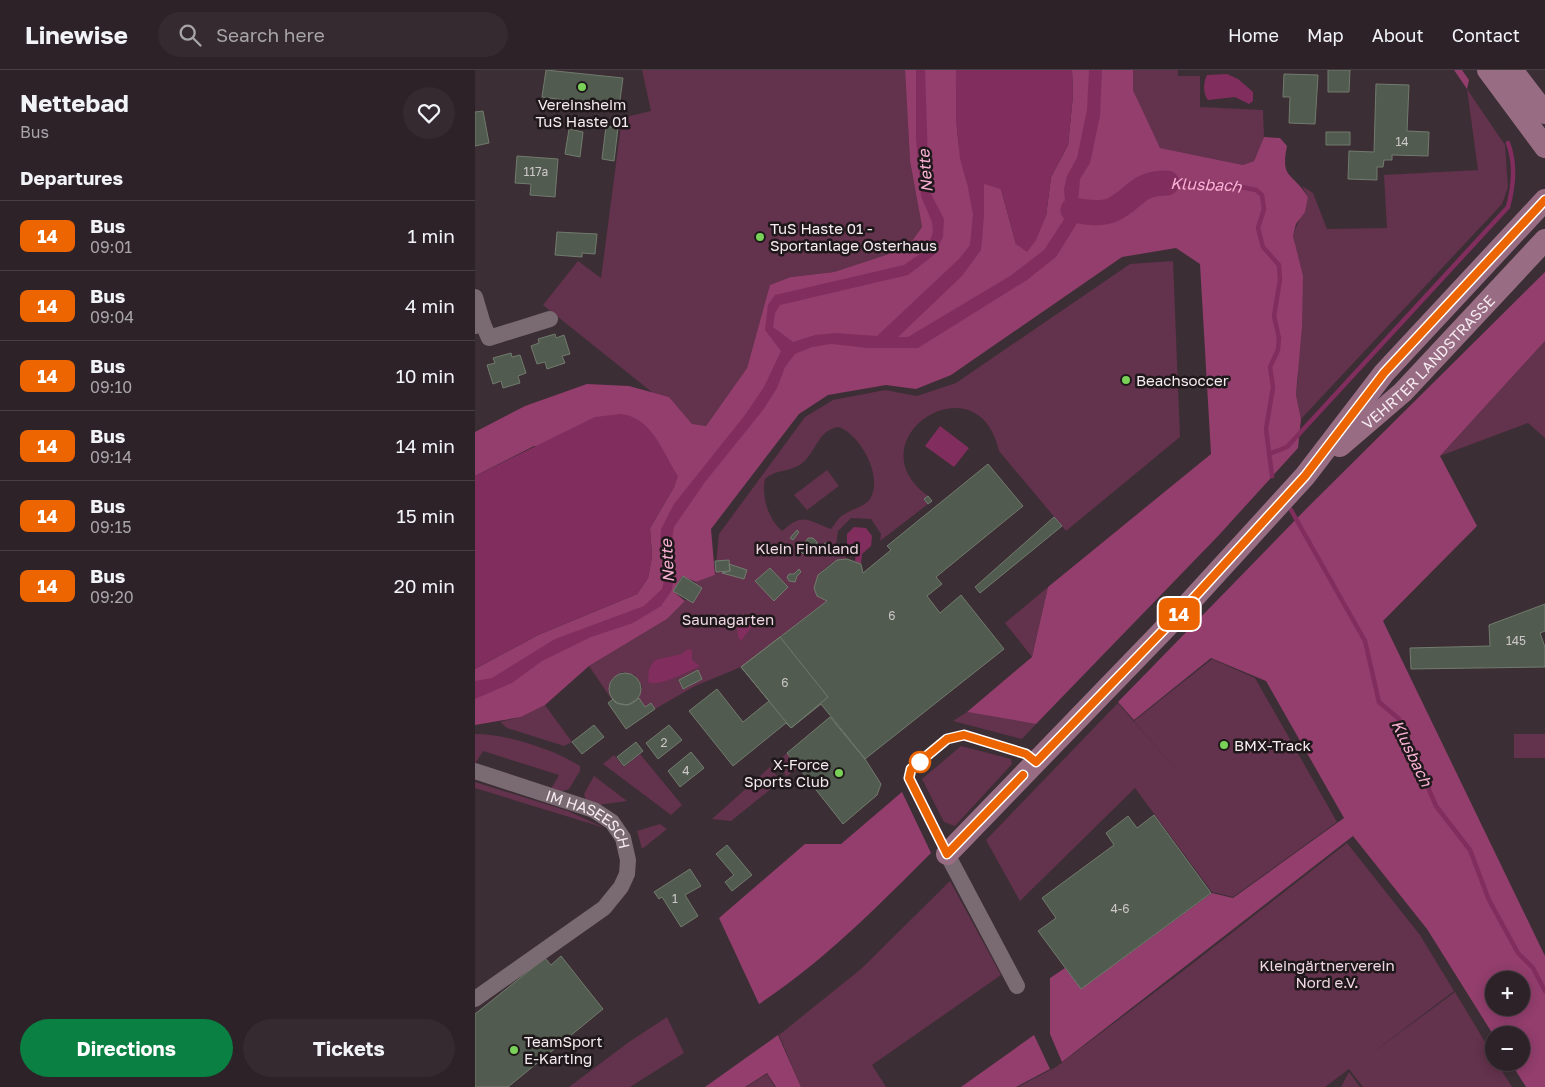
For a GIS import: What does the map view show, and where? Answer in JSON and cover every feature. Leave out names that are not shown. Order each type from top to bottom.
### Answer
[{"type":"main road","points":[[1488,70],[1545,147]]},
{"type":"main road","points":[[1512,70],[1545,114]]},
{"type":"main road","name":"VEHRTER LANDSTRASSE","points":[[947,854],[1179,614],[1305,476],[1384,373],[1545,200]]},
{"type":"main road","name":"VEHRTER LANDSTRASSE","points":[[1305,476],[1403,392],[1545,240]]},
{"type":"street","points":[[475,297],[479,325],[489,338],[550,319]]},
{"type":"street","name":"IM HASEESCH","points":[[475,771],[594,810],[612,822],[623,838],[628,860],[627,874],[621,887],[604,908],[475,999]]},
{"type":"street","name":"VEHRTER LANDSTRASSE","points":[[947,854],[1017,986]]},
{"type":"green space","name":"TuS Haste 01 - Sportanlage Osterhaus","points":[[642,70],[905,70],[910,161],[922,227],[907,248],[834,272],[791,277],[761,319],[747,368],[706,426],[692,425],[669,397],[653,393],[543,305],[578,261],[601,278],[622,118],[651,111]]},
{"type":"green space","points":[[1133,70],[1178,70],[1178,76],[1200,76],[1200,107],[1263,110],[1264,137],[1254,161],[1243,165],[1159,148],[1133,90]]},
{"type":"green space","points":[[1467,89],[1505,145],[1508,187],[1502,204],[1301,419],[1296,395],[1298,379],[1293,236],[1308,197],[1302,186],[1313,193],[1327,229],[1387,228],[1384,175],[1478,170]]},
{"type":"green space","points":[[1173,261],[1180,437],[1066,531],[999,451],[987,423],[968,410],[947,409],[927,417],[911,432],[904,452],[908,474],[928,496],[924,499],[928,504],[880,541],[881,534],[871,519],[851,518],[838,531],[836,546],[847,559],[831,564],[818,575],[817,596],[827,601],[741,667],[695,686],[655,709],[651,703],[645,707],[639,698],[642,686],[635,675],[622,672],[612,679],[609,692],[612,700],[589,666],[667,619],[685,601],[696,582],[715,575],[719,534],[805,417],[833,400],[885,390],[917,396],[956,383],[1130,264]],"holes":[[[839,427],[847,431],[862,447],[872,468],[874,490],[870,499],[865,504],[841,516],[831,529],[810,521],[800,520],[795,521],[782,531],[773,521],[767,508],[764,493],[765,479],[801,464],[811,454],[826,432]]]},
{"type":"green space","points":[[1545,341],[1545,438],[1528,423],[1440,456]]},
{"type":"green space","points":[[827,470],[839,486],[807,510],[794,495]]},
{"type":"green space","points":[[1048,587],[1032,657],[1005,623]]},
{"type":"green space","points":[[1212,659],[1255,678],[1337,822],[1233,897],[1212,892],[1135,788],[1020,901],[986,840],[1118,703],[1190,786],[1134,721]]},
{"type":"green space","points":[[545,705],[572,742],[564,746],[507,728],[500,722],[521,717]]},
{"type":"green space","points":[[967,712],[1036,724],[1022,739],[953,721]]},
{"type":"green space","points":[[475,734],[501,737],[543,748],[580,766],[580,771],[569,789],[560,792],[551,789],[559,775],[483,751],[475,764]]},
{"type":"green space","points":[[1514,734],[1545,734],[1545,758],[1514,758]]},
{"type":"green space","points":[[961,746],[1011,759],[1012,764],[955,826],[944,822],[922,779]]},
{"type":"green space","points":[[787,753],[798,768],[786,777],[779,760]]},
{"type":"green space","points":[[640,754],[682,805],[671,815],[603,764],[614,755],[624,767]]},
{"type":"green space","points":[[770,767],[781,781],[731,821],[712,819]]},
{"type":"green space","points":[[594,776],[627,801],[598,805],[586,800],[584,794]]},
{"type":"green space","points":[[475,782],[568,811],[605,828],[475,788]]},
{"type":"green space","points":[[660,824],[667,829],[642,849],[637,831]]},
{"type":"green space","name":"Kleingärtnerverein Nord e.V.","points":[[1347,843],[1420,935],[1454,991],[1371,1054],[1455,992],[1485,1042],[1485,1071],[1502,1071],[1512,1087],[1363,1087],[1349,1069],[1325,1087],[1018,1087],[1056,1067]]},
{"type":"green space","points":[[950,881],[1001,975],[872,1065],[886,1087],[801,1087],[779,1035],[861,969]]},
{"type":"green space","points":[[667,1017],[684,1053],[630,1087],[569,1087],[629,1042]]},
{"type":"green space","points":[[1349,1072],[1360,1087],[1341,1087]]},
{"type":"green space","points":[[767,1074],[775,1087],[746,1087]]},
{"type":"shaded area","points":[[905,70],[956,70],[958,141],[967,182],[989,184],[1001,189],[1016,244],[1046,216],[1051,177],[1068,145],[1073,95],[1072,70],[1133,70],[1133,90],[1160,148],[1243,165],[1254,161],[1264,137],[1280,138],[1287,146],[1285,165],[1289,175],[1308,197],[1305,212],[1296,224],[1293,236],[1303,276],[1302,326],[1296,395],[1301,419],[1298,448],[1219,535],[1036,724],[967,712],[1032,657],[1048,587],[1211,454],[1200,264],[1176,248],[1122,257],[951,375],[916,389],[886,385],[828,395],[799,414],[711,529],[715,575],[696,582],[682,576],[673,591],[685,601],[667,619],[589,666],[545,705],[521,717],[475,725],[475,669],[538,635],[637,594],[648,578],[652,557],[650,528],[674,487],[677,476],[666,458],[534,446],[475,476],[475,432],[525,406],[587,384],[629,386],[669,397],[692,424],[706,426],[747,368],[770,285],[791,277],[834,272],[907,248],[922,227],[910,161]]},
{"type":"shaded area","points":[[1454,70],[1462,70],[1469,80],[1467,89]]},
{"type":"shaded area","points":[[1545,272],[1545,341],[1440,456],[1477,526],[1383,621],[1545,956],[1545,1087],[1526,1087],[1516,1071],[1530,1071],[1530,1026],[1488,1026],[1427,929],[1353,836],[1062,1062],[1050,1034],[1050,978],[1065,968],[1081,989],[1212,893],[1233,898],[1344,818],[1266,681],[1211,658],[1134,720],[1118,702],[1306,509]]},
{"type":"shaded area","points":[[902,792],[931,853],[827,952],[783,988],[759,1004],[719,918],[805,844],[841,844]]},
{"type":"shaded area","points":[[778,1035],[801,1087],[776,1087],[767,1073],[745,1087],[705,1087]]},
{"type":"shaded area","points":[[1034,1035],[1050,1069],[1016,1087],[961,1087]]},
{"type":"water","name":"Nette","points":[[916,70],[925,70],[929,190],[944,219],[943,237],[934,255],[908,275],[780,305],[775,313],[773,327],[793,342],[815,335],[835,333],[877,336],[959,259],[970,245],[973,214],[960,159],[956,120],[956,70],[1072,70],[1073,95],[1068,145],[1051,177],[1046,216],[1036,240],[1027,252],[1016,244],[1001,189],[984,184],[981,250],[962,276],[898,337],[908,337],[1010,276],[1044,250],[1063,221],[1066,212],[1064,189],[1067,176],[1077,158],[1087,110],[1089,70],[1102,70],[1100,116],[1090,163],[1080,179],[1076,225],[1056,257],[1027,280],[918,348],[868,348],[831,344],[812,347],[795,354],[785,367],[777,388],[763,410],[705,482],[674,527],[671,547],[675,569],[672,590],[661,606],[633,623],[591,637],[542,661],[512,683],[475,699],[475,681],[492,678],[555,639],[644,606],[662,589],[666,571],[660,548],[661,529],[674,504],[745,415],[764,387],[781,351],[765,330],[768,305],[775,295],[904,265],[927,249],[933,232],[932,222],[921,196],[916,139]]},
{"type":"water","points":[[1227,74],[1238,79],[1253,92],[1253,101],[1249,104],[1235,97],[1208,100],[1204,88],[1207,75]]},
{"type":"water","points":[[621,414],[632,417],[649,429],[678,476],[674,487],[650,528],[652,557],[648,578],[637,594],[538,635],[475,669],[475,476],[595,417]]},
{"type":"water","points":[[940,426],[969,448],[954,467],[925,446]]},
{"type":"water","points":[[854,527],[866,528],[872,536],[871,546],[862,554],[861,564],[855,561],[856,552],[847,543],[847,534]]},
{"type":"water","points":[[754,615],[759,617],[741,641],[738,637],[737,626],[743,617]]},
{"type":"water","points":[[688,649],[692,650],[692,660],[700,666],[666,681],[659,683],[648,682],[649,669],[655,660],[682,654]]},
{"type":"building","name":"Vereinsheim TuS Haste 01","points":[[546,70],[623,78],[619,107],[542,97]]},
{"type":"building","points":[[1328,70],[1350,70],[1349,92],[1328,92]]},
{"type":"building","points":[[1284,74],[1318,75],[1315,124],[1289,123],[1290,97],[1283,97]]},
{"type":"building","points":[[1376,84],[1409,85],[1407,131],[1429,132],[1428,156],[1392,155],[1392,160],[1384,160],[1383,167],[1377,167],[1377,180],[1348,179],[1349,151],[1374,152]]},
{"type":"building","points":[[483,111],[489,143],[475,146],[475,112]]},
{"type":"building","points":[[606,126],[618,128],[614,161],[602,159]]},
{"type":"building","points":[[569,129],[583,132],[580,157],[565,154]]},
{"type":"building","points":[[1326,132],[1350,132],[1350,145],[1326,145]]},
{"type":"building","points":[[517,156],[558,159],[555,197],[530,195],[531,184],[515,183]]},
{"type":"building","points":[[557,232],[597,234],[595,254],[582,253],[582,257],[555,255]]},
{"type":"building","points":[[555,334],[556,338],[564,335],[570,354],[562,356],[565,363],[547,369],[545,362],[537,364],[531,346],[539,343],[538,339]]},
{"type":"building","points":[[511,353],[512,357],[520,355],[526,373],[518,376],[520,383],[503,388],[501,381],[493,384],[487,365],[495,363],[493,358]]},
{"type":"building","points":[[988,464],[1023,506],[936,577],[942,584],[927,596],[940,613],[961,595],[1004,649],[865,759],[821,704],[791,728],[786,723],[733,766],[689,711],[717,689],[743,722],[769,701],[741,667],[827,601],[817,596],[814,588],[818,575],[837,560],[847,559],[861,564],[863,573],[891,550],[887,546]]},
{"type":"building","points":[[928,496],[932,501],[928,504],[924,499]]},
{"type":"building","points":[[1054,517],[1062,526],[980,593],[975,587]]},
{"type":"building","points":[[797,530],[799,532],[793,540],[790,538]]},
{"type":"building","points":[[808,538],[813,538],[817,542],[817,547],[803,554],[800,551]]},
{"type":"building","points":[[827,542],[831,549],[827,551],[824,544]]},
{"type":"building","points":[[729,560],[730,571],[716,572],[715,561]]},
{"type":"building","points":[[729,564],[747,570],[744,579],[722,573],[730,571]]},
{"type":"building","points":[[770,568],[788,587],[774,601],[755,581]]},
{"type":"building","points":[[799,569],[801,572],[795,582],[789,581],[787,577],[789,574],[794,574]]},
{"type":"building","points":[[683,576],[702,588],[693,603],[673,591]]},
{"type":"building","points":[[1545,604],[1545,631],[1540,633],[1545,647],[1545,667],[1411,669],[1410,648],[1490,646],[1489,625]]},
{"type":"building","points":[[780,637],[828,697],[791,728],[741,667]]},
{"type":"building","points":[[698,670],[702,679],[683,689],[679,680]]},
{"type":"building","points":[[625,673],[631,674],[636,678],[640,683],[640,695],[636,700],[631,704],[625,705],[619,704],[614,700],[610,695],[609,689],[610,683],[614,678],[619,674]]},
{"type":"building","points":[[639,698],[645,707],[651,703],[655,709],[626,729],[608,703],[613,699],[616,703],[628,705]]},
{"type":"building","name":"X-Force Sports Club","points":[[830,717],[865,759],[881,784],[877,795],[843,824],[787,753]]},
{"type":"building","points":[[594,725],[604,737],[582,754],[572,742]]},
{"type":"building","points":[[669,725],[682,740],[658,759],[646,743]]},
{"type":"building","points":[[636,742],[643,751],[624,766],[617,757]]},
{"type":"building","points":[[691,752],[704,768],[680,787],[668,771]]},
{"type":"building","points":[[1154,815],[1211,893],[1081,989],[1038,931],[1056,918],[1042,898],[1114,845],[1106,833],[1128,816],[1137,828]]},
{"type":"building","points":[[727,845],[752,875],[732,891],[725,882],[734,875],[716,854]]},
{"type":"building","points":[[690,869],[701,886],[685,895],[698,916],[681,927],[662,897],[659,899],[654,892]]},
{"type":"building","name":"TeamSport E-Karting","points":[[561,956],[603,1009],[508,1087],[475,1087],[475,1014],[545,958],[551,965]]},
{"type":"waterway","points":[[1269,454],[1287,447],[1508,207],[1513,175],[1511,151],[1508,143]]},
{"type":"waterway","name":"Klusbach","points":[[1167,183],[1231,185],[1256,190],[1262,195],[1264,209],[1258,228],[1263,247],[1279,265],[1280,280],[1274,316],[1279,338],[1278,350],[1270,367],[1273,387],[1266,429],[1272,476]]},
{"type":"waterway","name":"Klusbach","points":[[1073,210],[1093,213],[1107,212],[1120,206],[1148,186],[1167,183]]},
{"type":"waterway","name":"Klusbach","points":[[1291,510],[1365,641],[1379,702],[1399,719],[1436,806],[1470,850],[1489,900],[1518,953],[1533,968],[1545,991]]},
{"type":"bus line","name":"14","points":[[1023,775],[947,854],[909,778],[911,769],[947,739],[955,736],[964,735],[1026,754],[1036,762],[1179,614],[1305,476],[1384,373],[1545,200]]},
{"type":"place","name":"Vereinsheim TuS Haste 01","points":[[582,87]]},
{"type":"place","name":"TuS Haste 01 - Sportanlage Osterhaus","points":[[760,237]]},
{"type":"place","name":"Beachsoccer","points":[[1126,380]]},
{"type":"place","name":"BMX-Track","points":[[1224,745]]},
{"type":"place","name":"X-Force Sports Club","points":[[839,773]]},
{"type":"place","name":"TeamSport E-Karting","points":[[514,1050]]},
{"type":"park label","name":"Klein Finnland","points":[[807,548]]},
{"type":"park label","name":"Saunagarten","points":[[728,619]]}]
